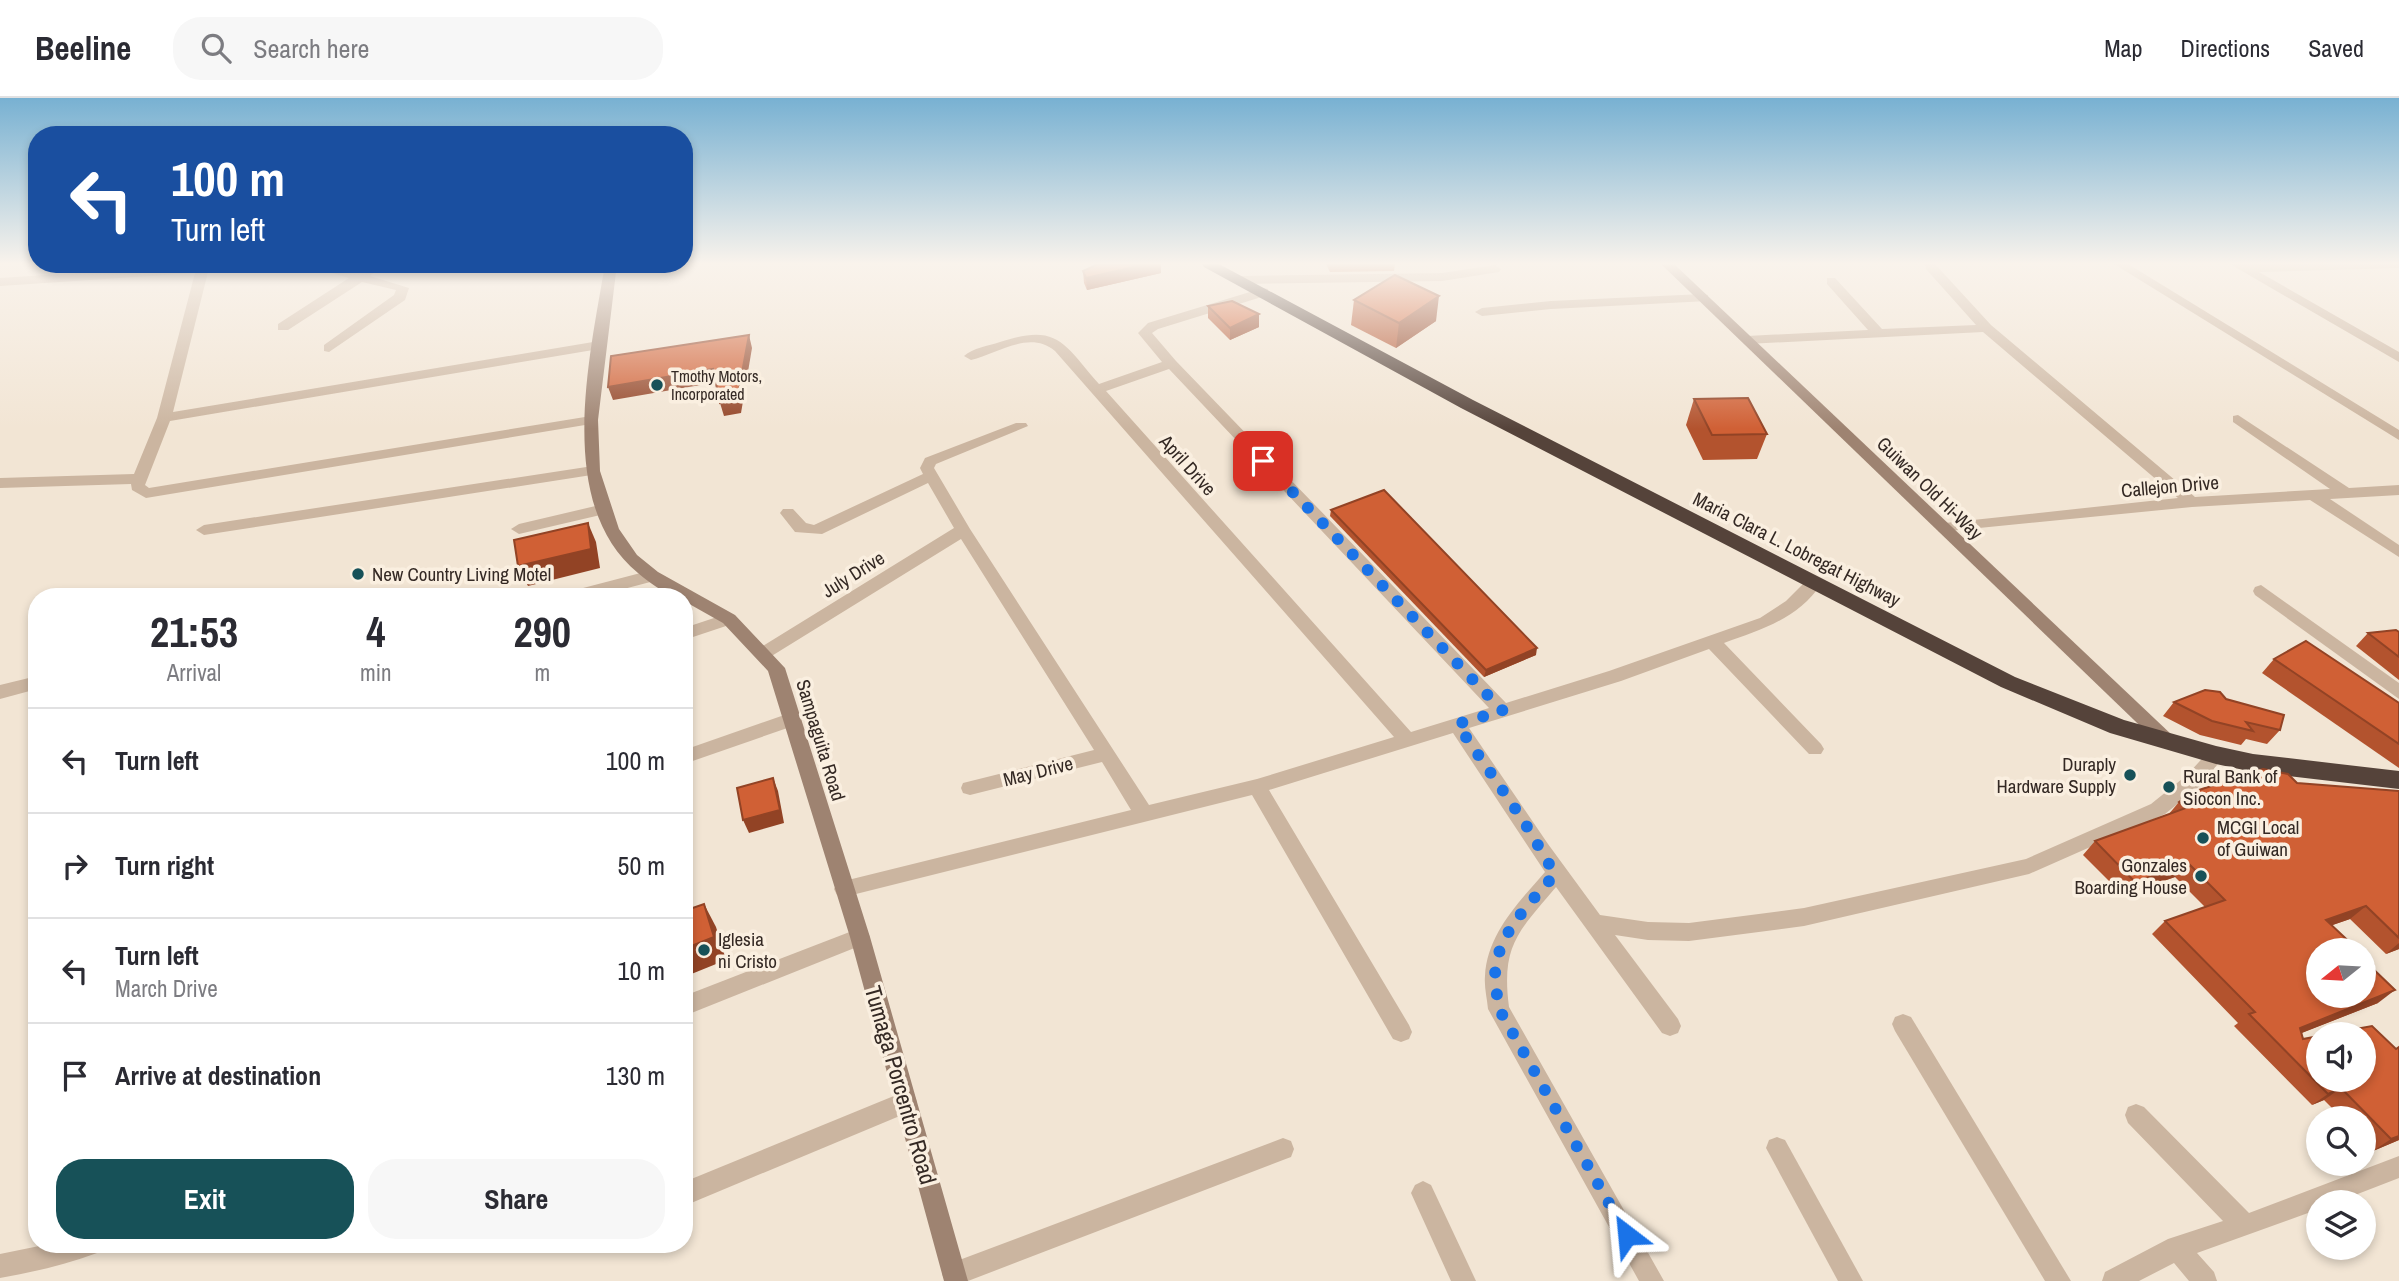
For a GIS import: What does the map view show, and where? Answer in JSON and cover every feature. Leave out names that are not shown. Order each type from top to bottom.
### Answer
[{"type":"highway","name":"Maria Clara L. Lobregat Highway","points":[[1313,319],[1467,404],[2008,682],[2118,727],[2216,755],[2253,763],[2395,783]]},
{"type":"street","points":[[190,319],[164,418],[137,487],[139,491],[160,493],[591,421]]},
{"type":"street","points":[[283,327],[295,319]]},
{"type":"street","points":[[329,348],[367,319]]},
{"type":"street","name":"Sampaguita Road","points":[[603,319],[591,421],[593,471],[611,530],[631,559],[652,576],[673,588]]},
{"type":"street","points":[[1179,319],[1146,330],[1147,336],[1171,365],[1503,711]]},
{"type":"street","name":"Guiwan Old Hi-Way","points":[[1725,319],[2167,741]]},
{"type":"street","points":[[1866,319],[1879,334]]},
{"type":"street","points":[[1978,319],[2192,502]]},
{"type":"street","points":[[2210,319],[2399,436]]},
{"type":"street","points":[[2332,319],[2399,358]]},
{"type":"street","points":[[1747,340],[1986,328]]},
{"type":"street","name":"April Drive","points":[[971,356],[1028,337],[1041,336],[1060,348],[1408,740]]},
{"type":"street","points":[[164,418],[599,345]]},
{"type":"street","points":[[1095,390],[1171,365]]},
{"type":"street","points":[[2238,419],[2346,493]]},
{"type":"street","points":[[1021,426],[930,461],[927,468],[963,530],[1143,813]]},
{"type":"street","points":[[204,530],[593,471]]},
{"type":"street","points":[[788,513],[801,528],[816,530],[931,476]]},
{"type":"street","points":[[0,483],[140,479]]},
{"type":"street","name":"Callejon Drive","points":[[1945,528],[2192,502],[2399,490]]},
{"type":"street","points":[[2316,496],[2399,552]]},
{"type":"street","points":[[519,529],[604,509]]},
{"type":"street","name":"July Drive","points":[[764,653],[963,530]]},
{"type":"street","points":[[605,588],[652,576]]},
{"type":"street","points":[[844,889],[1257,786],[1503,711],[1713,642],[1782,614],[1813,583]]},
{"type":"street","points":[[2261,591],[2399,692]]},
{"type":"street","name":"Sampaguita Road","points":[[693,599],[729,619],[764,653],[779,676],[844,889]]},
{"type":"street","points":[[693,631],[729,619]]},
{"type":"street","points":[[1713,642],[1815,750]]},
{"type":"street","points":[[0,692],[28,684]]},
{"type":"street","points":[[693,754],[793,719]]},
{"type":"street","points":[[1457,724],[1523,820],[1555,874],[1670,1026]]},
{"type":"street","name":"May Drive","points":[[970,788],[1106,754]]},
{"type":"street","points":[[1594,923],[1648,932],[1689,932],[1804,917],[2029,866],[2158,809],[2194,780],[2216,755]]},
{"type":"street","points":[[1257,786],[1401,1032]]},
{"type":"street","points":[[1555,874],[1511,927],[1498,950],[1495,977],[1499,1009],[1652,1281]]},
{"type":"street","name":"Tumaga Porcentro Road","points":[[844,889],[860,937],[955,1277]]},
{"type":"street","points":[[693,1002],[860,937]]},
{"type":"street","points":[[1903,1024],[2059,1281]]},
{"type":"street","points":[[693,1190],[906,1102]]},
{"type":"street","points":[[2136,1115],[2245,1226]]},
{"type":"street","points":[[1777,1148],[1851,1281]]},
{"type":"street","points":[[955,1277],[1283,1149]]},
{"type":"street","points":[[2113,1281],[2177,1248],[2245,1226],[2399,1167]]},
{"type":"street","points":[[1423,1193],[1464,1281]]},
{"type":"street","points":[[2177,1248],[2205,1281]]},
{"type":"street","points":[[0,1266],[60,1253]]},
{"type":"building","points":[[1221,319],[1248,319],[1230,328]]},
{"type":"building","points":[[749,335],[737,400],[720,403],[713,369],[608,387],[611,356]]},
{"type":"building","points":[[1748,398],[1767,434],[1712,435],[1694,399]]},
{"type":"building","points":[[1384,490],[1537,648],[1486,670],[1331,510]]},
{"type":"building","points":[[588,523],[591,549],[518,566],[514,540]]},
{"type":"building","points":[[2399,632],[2399,657],[2368,633]]},
{"type":"building","points":[[2306,641],[2399,703],[2399,744],[2274,659]]},
{"type":"building","points":[[2205,690],[2220,692],[2226,699],[2284,715],[2280,730],[2246,722],[2253,731],[2212,721],[2174,702]]},
{"type":"building","points":[[2263,769],[2288,774],[2297,783],[2399,791],[2399,938],[2366,906],[2326,920],[2345,938],[2306,938],[2306,1008],[2350,1008],[2315,1022],[2306,1022],[2306,1026],[2300,1028],[2303,1039],[2306,1038],[2306,1072],[2249,1014],[2255,1012],[2165,921],[2225,900],[2188,863],[2135,882],[2095,841],[2186,808],[2179,802],[2193,792]]},
{"type":"building","points":[[773,778],[780,810],[743,820],[737,788]]},
{"type":"building","points":[[704,904],[714,937],[693,945],[693,908]]},
{"type":"building","points":[[2376,972],[2395,990],[2376,998]]},
{"type":"building","points":[[2376,1030],[2396,1049],[2399,1047],[2399,1136],[2391,1139],[2376,1124],[2376,1106],[2359,1106],[2345,1092],[2376,1092]]},
{"type":"place","name":"Tmothy Motors, Incorporated","points":[[657,385]]},
{"type":"place","name":"New Country Living Motel","points":[[358,574]]},
{"type":"place","name":"Duraply Hardware Supply","points":[[2130,775]]},
{"type":"place","name":"Rural Bank of Siocon Inc.","points":[[2169,787]]},
{"type":"place","name":"MCGI Local of Guiwan","points":[[2203,838]]},
{"type":"place","name":"Gonzales Boarding House","points":[[2201,876]]},
{"type":"place","name":"Iglesia ni Cristo","points":[[704,950]]},
{"type":"route","points":[[1263,461],[1503,711],[1457,724],[1523,820],[1555,874],[1511,927],[1498,950],[1495,977],[1499,1009],[1627,1235]]}]
